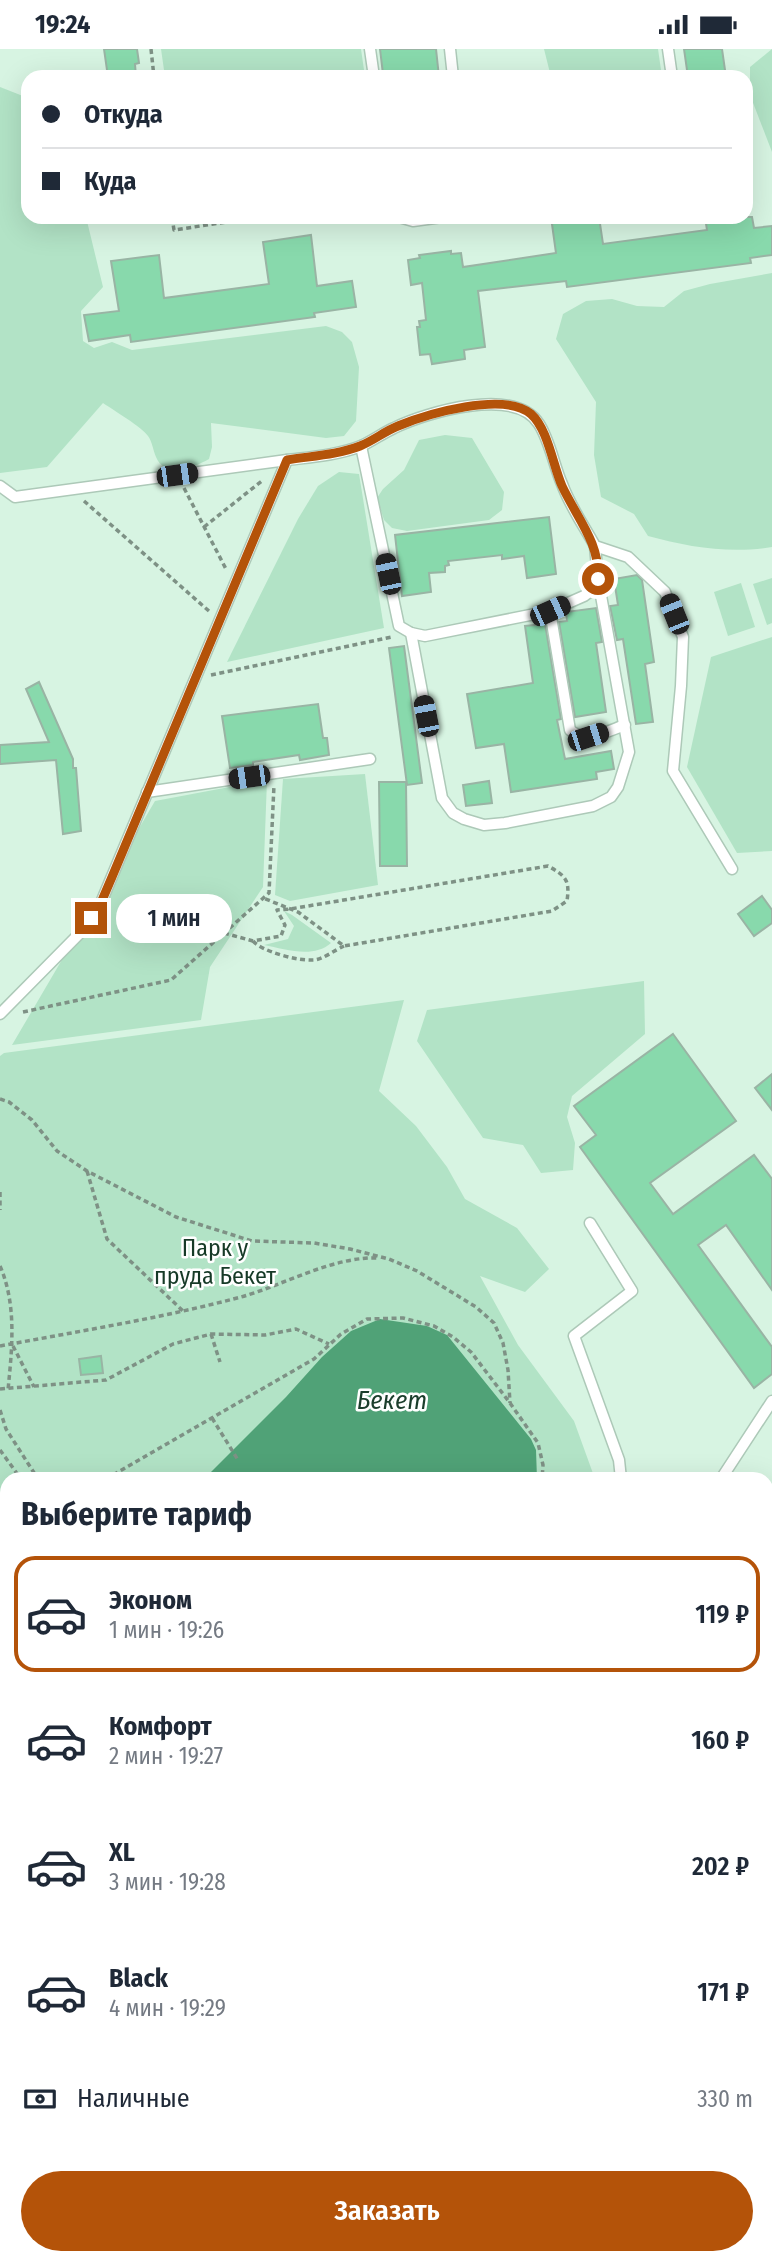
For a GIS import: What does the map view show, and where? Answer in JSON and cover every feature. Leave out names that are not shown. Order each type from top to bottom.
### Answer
[{"type":"lane","points":[[370,49],[373,70]]},
{"type":"lane","points":[[450,49],[452,70]]},
{"type":"lane","points":[[668,49],[671,70]]},
{"type":"lane","points":[[0,486],[15,497],[331,454],[361,446],[395,427],[440,411],[475,405],[516,406],[530,413],[541,425],[562,486],[595,546],[598,579],[629,752],[623,777],[611,797],[593,806],[505,823],[484,825],[453,813],[442,798],[411,633]]},
{"type":"lane","points":[[361,446],[399,626],[411,633],[425,636],[550,611],[584,596],[592,590],[598,579]]},
{"type":"lane","points":[[0,1014],[82,931],[100,905],[287,460]]},
{"type":"lane","points":[[595,546],[628,557],[665,592],[683,637],[673,771],[732,869]]},
{"type":"lane","points":[[550,611],[570,730],[574,734],[588,737],[625,725]]},
{"type":"lane","points":[[147,792],[370,759]]},
{"type":"lane","points":[[590,1223],[632,1291],[574,1336],[619,1460],[620,1472]]},
{"type":"lane","points":[[726,1472],[772,1401]]},
{"type":"path","points":[[150,49],[153,70]]},
{"type":"path","points":[[173,224],[174,230],[214,224]]},
{"type":"path","points":[[204,527],[287,460]]},
{"type":"path","points":[[177,475],[234,585]]},
{"type":"path","points":[[71,490],[219,620]]},
{"type":"path","points":[[196,678],[411,633]]},
{"type":"path","points":[[13,1014],[171,980],[269,893],[274,773]]},
{"type":"path","points":[[224,933],[253,941],[281,936],[285,925],[277,910],[548,866],[562,874],[569,885],[567,901],[552,911],[344,946],[314,961],[282,955],[259,947],[253,941]]},
{"type":"path","points":[[263,898],[298,912],[344,946]]},
{"type":"path","points":[[0,1098],[32,1119],[57,1151],[87,1171],[176,1217],[253,1241],[314,1243],[389,1259],[417,1271],[477,1307],[494,1323],[503,1343],[510,1403]]},
{"type":"path","points":[[87,1171],[107,1239],[183,1311]]},
{"type":"path","points":[[0,1192],[0,1210]]},
{"type":"path","points":[[0,1346],[183,1311],[243,1296],[318,1269],[366,1257],[389,1259]]},
{"type":"path","points":[[0,1266],[6,1280],[11,1309],[12,1344],[8,1390]]},
{"type":"path","points":[[118,1472],[314,1359],[329,1344],[367,1319],[403,1318],[434,1326],[471,1352],[538,1443],[542,1472]]},
{"type":"path","points":[[0,1389],[106,1380],[173,1344],[211,1334],[265,1335],[296,1329],[329,1344]]},
{"type":"path","points":[[211,1334],[220,1362]]},
{"type":"path","points":[[12,1344],[34,1387]]},
{"type":"path","points":[[0,1411],[6,1429],[34,1472]]},
{"type":"path","points":[[212,1418],[238,1460]]},
{"type":"path","points":[[0,1450],[16,1472]]},
{"type":"green space","points":[[161,49],[361,49],[364,70],[164,70]]},
{"type":"green space","points":[[544,49],[658,49],[661,70],[549,70]]},
{"type":"green space","points":[[772,49],[772,152],[753,103],[753,70],[750,70],[750,67]]},
{"type":"green space","points":[[0,87],[21,95],[21,224],[88,224],[103,287],[81,311],[83,341],[94,348],[112,342],[132,350],[326,326],[342,332],[352,342],[359,367],[356,421],[344,436],[326,438],[211,423],[212,447],[209,459],[195,466],[173,470],[160,464],[145,432],[103,403],[47,467],[0,473]]},
{"type":"green space","points":[[772,273],[772,547],[741,550],[709,548],[648,536],[634,514],[601,497],[594,455],[596,402],[556,339],[563,314],[586,301],[612,299],[637,306],[664,307],[684,291]]},
{"type":"green space","points":[[445,435],[472,438],[504,492],[502,510],[489,520],[407,531],[392,528],[384,520],[377,498],[404,470],[419,440]]},
{"type":"green space","points":[[339,472],[359,474],[384,628],[227,662],[298,519],[318,486]]},
{"type":"green space","points":[[772,578],[772,623],[767,625],[753,584]]},
{"type":"green space","points":[[741,583],[755,627],[728,636],[714,592]]},
{"type":"green space","points":[[772,637],[772,851],[737,853],[687,767],[711,657]]},
{"type":"green space","points":[[365,774],[378,885],[290,901],[275,895],[283,779]]},
{"type":"green space","points":[[267,780],[263,887],[210,967],[201,1020],[12,1045],[155,801]]},
{"type":"green space","points":[[284,911],[331,943],[316,951],[307,952],[264,945],[288,939],[294,926]]},
{"type":"green space","points":[[644,981],[645,1034],[572,1096],[567,1117],[575,1143],[573,1170],[541,1173],[523,1145],[483,1138],[417,1041],[427,1010]]},
{"type":"green space","name":"Парк у пруда Бекет","points":[[404,1000],[379,1091],[416,1126],[447,1167],[465,1199],[517,1228],[549,1269],[525,1292],[480,1276],[518,1345],[574,1421],[592,1472],[0,1472],[0,1056],[4,1053]]},
{"type":"water","name":"Бекет","points":[[380,1319],[427,1326],[447,1335],[531,1439],[536,1450],[537,1472],[211,1472],[322,1357],[351,1331]]},
{"type":"building","points":[[104,49],[137,49],[139,63],[135,64],[135,70],[107,70]]},
{"type":"building","points":[[380,49],[436,49],[438,70],[383,70]]},
{"type":"building","points":[[684,49],[722,49],[725,70],[687,70]]},
{"type":"building","points":[[753,222],[754,228],[772,226],[772,255],[750,258],[751,263],[567,287],[566,281],[478,291],[485,347],[464,350],[465,359],[432,364],[430,354],[420,355],[417,327],[420,327],[419,321],[426,320],[422,283],[411,285],[408,260],[420,258],[419,255],[451,251],[451,254],[461,253],[463,267],[556,253],[552,224],[600,224],[603,244],[707,230],[706,224]]},
{"type":"building","points":[[311,235],[317,286],[352,281],[356,307],[314,313],[315,317],[131,342],[130,335],[89,341],[84,315],[119,311],[111,261],[159,255],[164,298],[269,284],[263,242]]},
{"type":"building","points":[[549,517],[556,574],[527,578],[524,556],[502,559],[502,555],[448,561],[445,572],[429,573],[431,592],[402,596],[395,535]]},
{"type":"building","points":[[637,575],[642,580],[654,662],[645,664],[653,722],[636,724],[623,639],[617,640],[610,606],[618,605],[614,579]]},
{"type":"building","points":[[596,608],[602,642],[596,643],[606,712],[575,717],[559,622],[567,621],[566,612]]},
{"type":"building","points":[[545,624],[561,719],[557,720],[565,759],[611,751],[614,769],[596,772],[597,779],[511,792],[504,744],[476,748],[467,694],[533,683],[525,626]]},
{"type":"building","points":[[404,646],[422,783],[407,785],[389,648]]},
{"type":"building","points":[[39,682],[73,759],[73,768],[76,768],[81,831],[63,834],[56,760],[0,764],[0,745],[49,742],[26,689]]},
{"type":"building","points":[[318,704],[323,738],[327,738],[329,755],[300,760],[299,755],[230,768],[222,716]]},
{"type":"building","points":[[489,781],[492,803],[466,806],[463,785]]},
{"type":"building","points":[[379,782],[406,782],[407,866],[380,866]]},
{"type":"building","points":[[762,896],[772,910],[772,923],[754,936],[738,914]]},
{"type":"building","points":[[673,1034],[736,1121],[650,1183],[673,1214],[754,1155],[772,1179],[772,1290],[726,1225],[698,1245],[772,1347],[772,1374],[754,1388],[580,1147],[596,1135],[574,1106]]},
{"type":"building","points":[[772,1074],[772,1110],[755,1088]]},
{"type":"building","points":[[101,1356],[103,1373],[81,1375],[79,1359]]},
{"type":"route","points":[[91,918],[112,877],[287,460],[331,454],[361,446],[395,427],[440,411],[475,405],[516,406],[530,413],[541,425],[562,486],[595,546],[598,579]]}]
